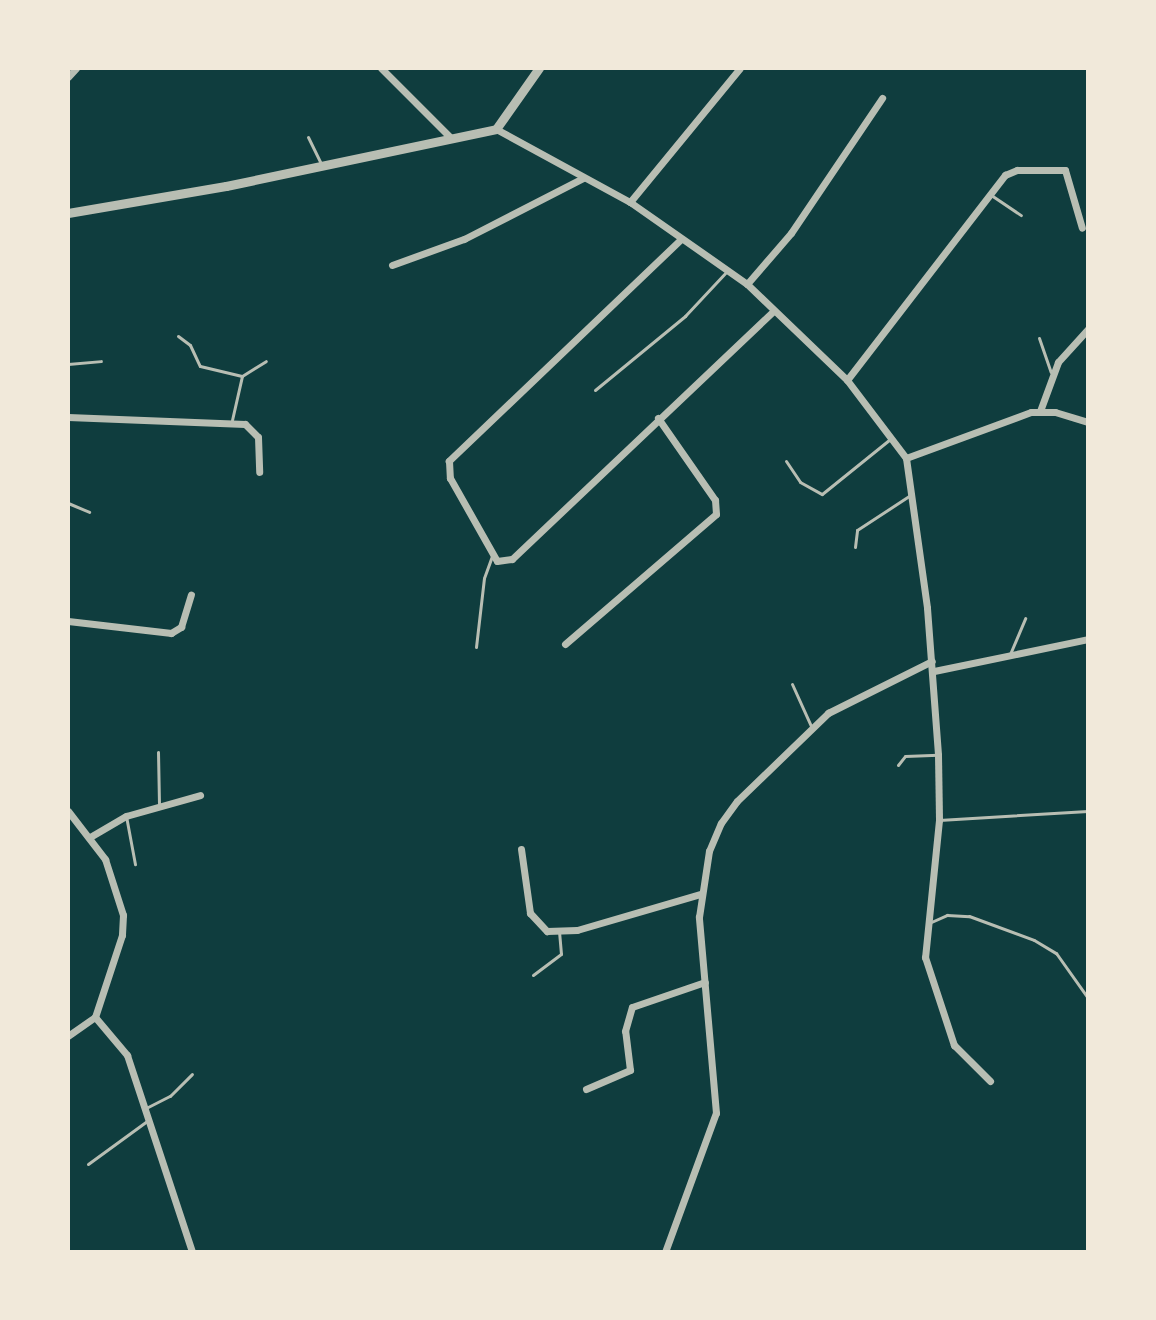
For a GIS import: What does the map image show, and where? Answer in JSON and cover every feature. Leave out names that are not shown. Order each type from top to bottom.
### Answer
[{"type":"street","points":[[68,77],[76,68]]},
{"type":"street","points":[[381,68],[452,139]]},
{"type":"street","points":[[68,213],[321,166],[496,129],[539,68]]},
{"type":"street","points":[[630,202],[740,68]]},
{"type":"street","points":[[747,284],[791,233],[882,98]]},
{"type":"street","points":[[496,129],[630,202],[680,240],[747,284],[847,380],[906,458],[934,671],[938,755],[939,820],[925,957],[938,1009],[954,1045],[990,1081]]},
{"type":"street","points":[[847,380],[988,192],[1010,172],[1065,170],[1082,228]]},
{"type":"street","points":[[392,265],[464,239],[583,178]]},
{"type":"street","points":[[680,240],[449,461],[450,478],[492,556],[502,563],[512,559],[773,311]]},
{"type":"street","points":[[1040,411],[1051,373],[1088,329]]},
{"type":"street","points":[[906,458],[1040,411],[1088,422]]},
{"type":"street","points":[[68,417],[232,420],[254,429],[259,472]]},
{"type":"street","points":[[565,644],[716,514],[715,500],[658,418]]},
{"type":"street","points":[[68,621],[171,633],[181,627],[191,595]]},
{"type":"street","points":[[934,671],[1088,639]]},
{"type":"street","points":[[665,1252],[716,1113],[700,894],[721,823],[811,726],[843,702],[932,661]]},
{"type":"street","points":[[90,837],[126,816],[159,803],[200,795]]},
{"type":"street","points":[[68,811],[105,859],[123,915],[122,935],[95,1017],[68,1036]]},
{"type":"street","points":[[521,849],[530,913],[539,926],[559,933],[700,894]]},
{"type":"street","points":[[586,1089],[630,1070],[625,1031],[632,1007],[705,982]]},
{"type":"street","points":[[95,1017],[120,1040],[150,1119],[192,1252]]},
{"type":"lane","points":[[308,137],[321,166]]},
{"type":"lane","points":[[988,192],[1021,215]]},
{"type":"lane","points":[[595,390],[685,316],[727,271]]},
{"type":"lane","points":[[178,336],[190,345],[200,366],[242,376]]},
{"type":"lane","points":[[1039,338],[1051,373]]},
{"type":"lane","points":[[68,364],[101,361]]},
{"type":"lane","points":[[232,420],[242,376],[266,361]]},
{"type":"lane","points":[[786,461],[807,488],[822,494],[892,438]]},
{"type":"lane","points":[[855,547],[857,530],[912,495]]},
{"type":"lane","points":[[68,503],[89,512]]},
{"type":"lane","points":[[476,647],[484,578],[492,556]]},
{"type":"lane","points":[[1010,654],[1025,618]]},
{"type":"lane","points":[[792,684],[811,726]]},
{"type":"lane","points":[[158,752],[159,803]]},
{"type":"lane","points":[[898,765],[905,756],[938,755]]},
{"type":"lane","points":[[939,820],[1088,811]]},
{"type":"lane","points":[[126,816],[135,864]]},
{"type":"lane","points":[[929,923],[947,915],[969,916],[1034,940],[1056,953],[1088,998]]},
{"type":"lane","points":[[533,975],[561,954],[559,933]]},
{"type":"lane","points":[[146,1108],[170,1096],[192,1074]]},
{"type":"lane","points":[[88,1164],[150,1119]]}]
